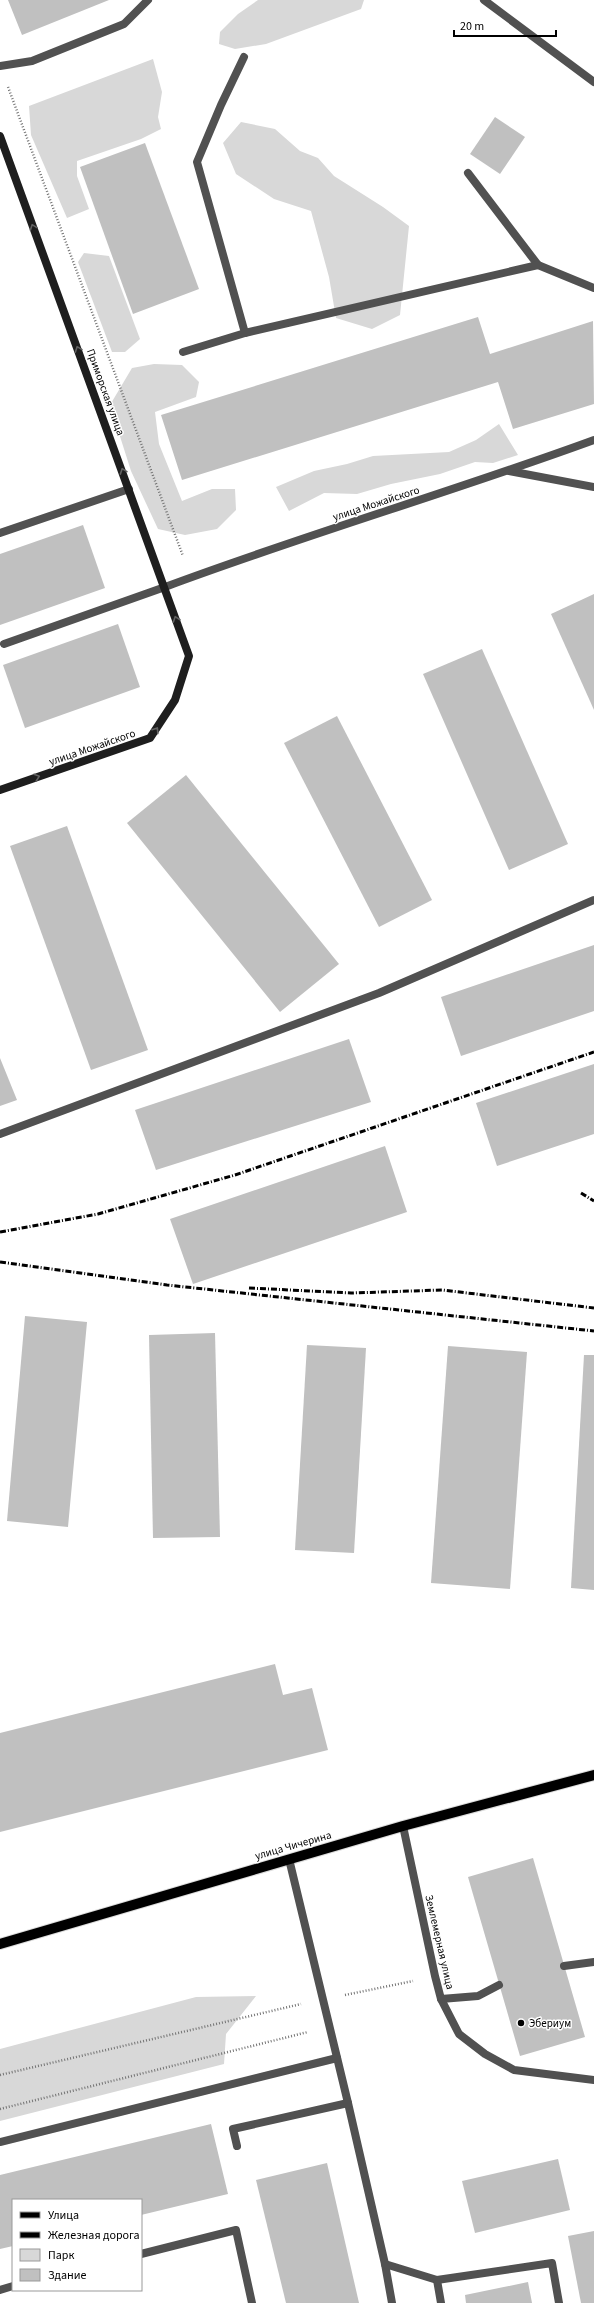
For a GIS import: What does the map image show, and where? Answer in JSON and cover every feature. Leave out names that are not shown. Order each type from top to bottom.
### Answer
[{"type":"main road","name":"Приморская улица","points":[[0,136],[189,656]]},
{"type":"main road","name":"улица Можайского","points":[[0,790],[150,738],[175,700],[189,656]]},
{"type":"main road","name":"улица Чичерина","points":[[0,1944],[403,1826],[594,1775]]},
{"type":"street","points":[[0,66],[32,61],[124,24],[148,0]]},
{"type":"street","points":[[484,0],[594,82]]},
{"type":"street","points":[[244,57],[221,105],[197,162],[245,333]]},
{"type":"street","points":[[468,173],[538,265],[594,288]]},
{"type":"street","points":[[183,352],[245,333],[538,265]]},
{"type":"street","name":"улица Можайского","points":[[4,644],[191,577],[509,471],[594,440]]},
{"type":"street","points":[[509,471],[594,487]]},
{"type":"street","points":[[0,533],[129,488]]},
{"type":"street","points":[[0,1134],[379,993],[594,900]]},
{"type":"street","name":"Землемерная улица","points":[[403,1826],[441,1999],[458,2034],[485,2054],[514,2070],[594,2080]]},
{"type":"street","points":[[289,1859],[348,2103],[385,2264],[392,2303]]},
{"type":"street","points":[[564,1966],[594,1962]]},
{"type":"street","points":[[441,1999],[478,1996],[499,1985]]},
{"type":"street","points":[[0,2142],[337,2058]]},
{"type":"street","points":[[237,2146],[233,2129],[348,2103]]},
{"type":"street","points":[[142,2254],[236,2230],[252,2303]]},
{"type":"street","points":[[385,2264],[437,2280],[552,2263],[559,2303]]},
{"type":"street","points":[[437,2280],[441,2303]]},
{"type":"street","points":[[0,2290],[12,2286]]},
{"type":"path","points":[[0,66],[191,577]]},
{"type":"path","points":[[0,2075],[323,1999],[404,1982]]},
{"type":"path","points":[[0,2109],[329,2026]]},
{"type":"green space","points":[[258,0],[364,0],[361,9],[266,44],[235,49],[219,44],[220,32],[238,14]]},
{"type":"green space","points":[[153,59],[162,92],[158,117],[161,129],[141,139],[77,161],[77,176],[89,209],[67,218],[31,135],[29,106]]},
{"type":"green space","points":[[241,122],[275,129],[300,151],[318,158],[334,176],[383,207],[409,226],[400,315],[372,329],[336,318],[329,277],[311,211],[274,199],[236,174],[223,143]]},
{"type":"green space","points":[[84,253],[109,256],[140,339],[125,352],[112,352],[78,262]]},
{"type":"green space","points":[[154,364],[182,365],[199,382],[196,397],[155,412],[159,444],[182,501],[212,489],[235,489],[236,510],[217,529],[185,535],[158,529],[131,471],[110,405],[132,368]]},
{"type":"green space","points":[[499,424],[518,455],[493,463],[475,462],[440,474],[391,484],[357,494],[324,493],[289,511],[276,487],[314,471],[347,464],[373,456],[449,452],[476,440]]},
{"type":"green space","points":[[256,1996],[226,2034],[224,2064],[0,2121],[0,2049],[196,1997]]},
{"type":"building","points":[[8,0],[109,0],[22,35]]},
{"type":"building","points":[[495,117],[525,137],[500,174],[470,154]]},
{"type":"building","points":[[145,143],[199,289],[133,314],[80,167]]},
{"type":"building","points":[[478,317],[490,354],[593,321],[594,404],[513,429],[498,382],[182,480],[161,415]]},
{"type":"building","points":[[83,525],[105,588],[0,625],[0,554]]},
{"type":"building","points":[[594,594],[594,710],[551,614]]},
{"type":"building","points":[[118,624],[140,687],[25,728],[3,665]]},
{"type":"building","points":[[482,649],[568,844],[509,870],[423,674]]},
{"type":"building","points":[[337,716],[432,900],[379,927],[284,743]]},
{"type":"building","points":[[186,775],[339,964],[280,1012],[127,823]]},
{"type":"building","points":[[67,826],[148,1050],[91,1070],[10,846]]},
{"type":"building","points":[[594,945],[594,1011],[461,1056],[441,997]]},
{"type":"building","points":[[349,1039],[371,1102],[156,1170],[135,1110]]},
{"type":"building","points":[[0,1058],[17,1100],[0,1106]]},
{"type":"building","points":[[594,1064],[594,1134],[497,1166],[476,1103]]},
{"type":"building","points":[[385,1146],[407,1212],[193,1284],[170,1219]]},
{"type":"building","points":[[25,1316],[87,1322],[68,1527],[7,1521]]},
{"type":"building","points":[[215,1333],[220,1537],[153,1538],[149,1335]]},
{"type":"building","points":[[307,1345],[366,1348],[354,1553],[295,1550]]},
{"type":"building","points":[[448,1346],[527,1352],[510,1589],[431,1583]]},
{"type":"building","points":[[584,1355],[594,1355],[594,1590],[571,1588]]},
{"type":"building","points":[[275,1664],[283,1695],[312,1688],[328,1750],[0,1832],[0,1733]]},
{"type":"building","points":[[533,1858],[585,2037],[520,2056],[468,1877]]},
{"type":"building","points":[[211,2124],[228,2194],[142,2215],[142,2199],[12,2199],[12,2246],[0,2249],[0,2175]]},
{"type":"building","points":[[558,2159],[570,2210],[475,2233],[462,2181]]},
{"type":"building","points":[[327,2163],[359,2303],[286,2303],[256,2180]]},
{"type":"building","points":[[594,2231],[594,2303],[581,2303],[568,2236]]},
{"type":"building","points":[[528,2282],[532,2303],[466,2303],[465,2295]]},
{"type":"railway","points":[[0,1232],[98,1214],[235,1175],[594,1052]]},
{"type":"railway","points":[[581,1193],[594,1201]]},
{"type":"railway","points":[[0,1262],[167,1285],[594,1331]]},
{"type":"railway","points":[[249,1288],[351,1293],[442,1290],[594,1308]]},
{"type":"place","name":"Эбериум","points":[[521,2023]]}]
